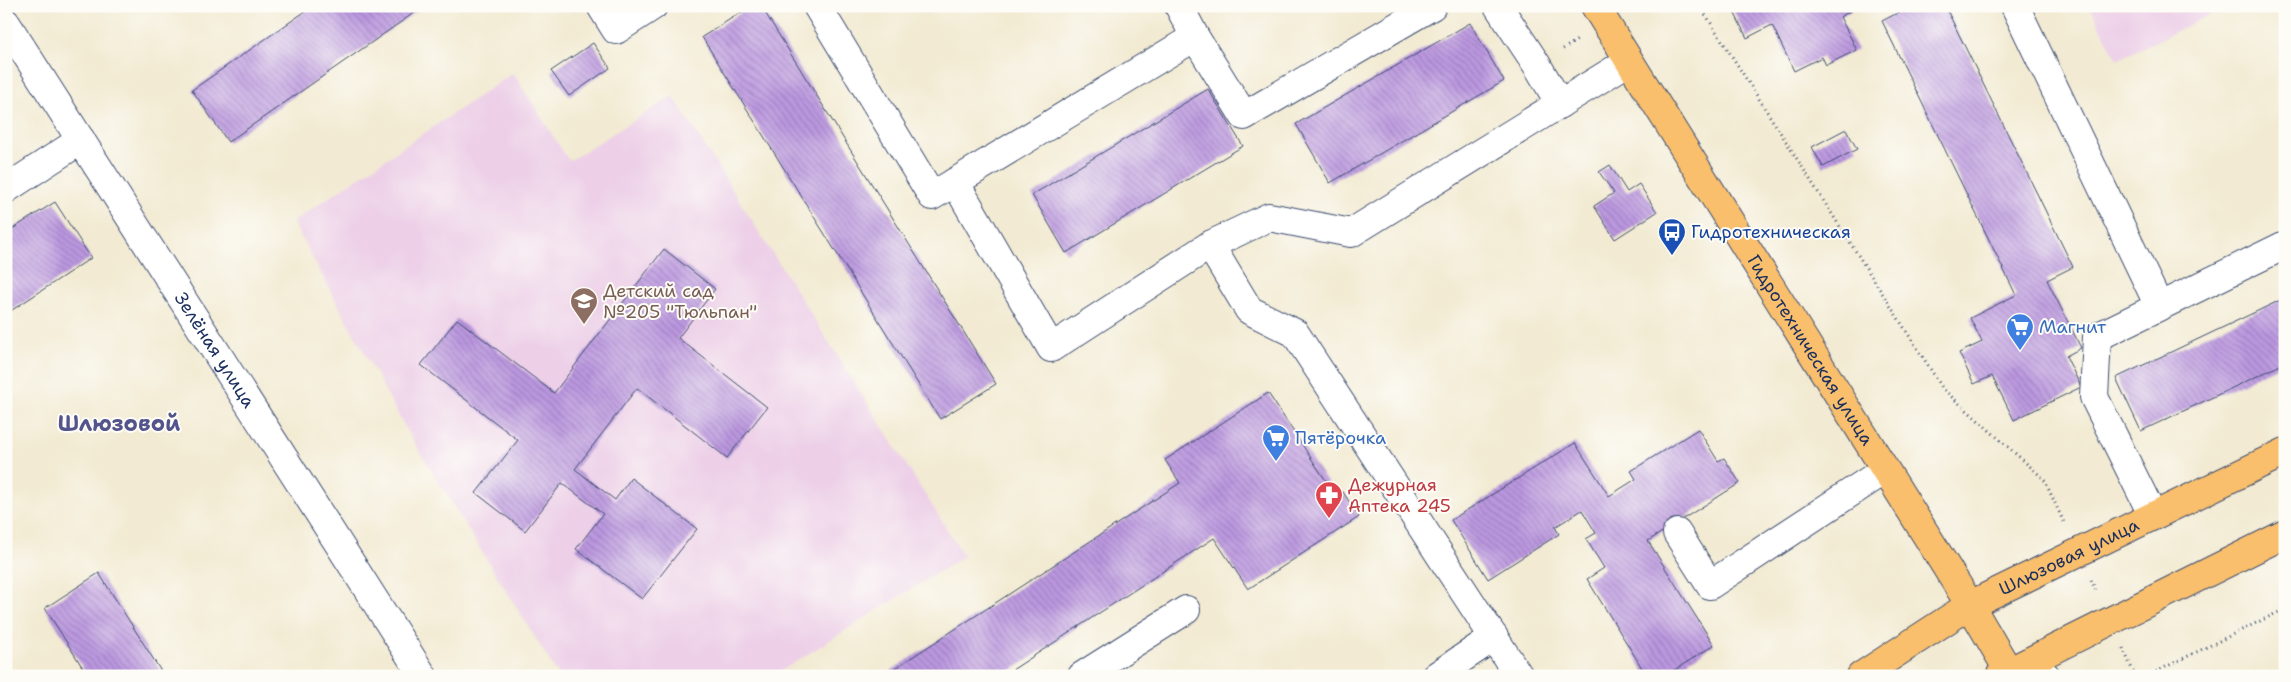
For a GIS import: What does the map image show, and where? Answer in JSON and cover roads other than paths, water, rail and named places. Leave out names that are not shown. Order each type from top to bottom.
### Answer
[{"type":"main road","name":"Гидротехническая улица","points":[[1594,6],[1970,605],[2007,674]]},
{"type":"main road","name":"Шлюзовая улица","points":[[1861,676],[1970,605],[2285,452]]},
{"type":"main road","points":[[2007,674],[2110,620],[2285,534]]},
{"type":"street","points":[[601,6],[616,30],[653,6]]},
{"type":"street","points":[[817,6],[932,196],[1196,37]]},
{"type":"street","points":[[1179,6],[1244,116],[1432,6]]},
{"type":"street","points":[[1498,6],[1560,104]]},
{"type":"street","points":[[2015,6],[2159,306]]},
{"type":"street","name":"Зелёная улица","points":[[6,23],[423,676]]},
{"type":"street","points":[[955,182],[1051,348],[1210,245],[1269,216],[1352,233],[1629,61]]},
{"type":"street","points":[[6,189],[81,140]]},
{"type":"street","points":[[1210,245],[1249,310],[1294,333],[1519,676]]},
{"type":"street","points":[[2153,516],[2094,397],[2096,337],[2285,246]]},
{"type":"street","points":[[1677,533],[1710,585],[1886,470]]},
{"type":"street","points":[[1082,676],[1186,610]]},
{"type":"street","points":[[1436,676],[1494,637]]},
{"type":"street","points":[[2007,674],[2046,676]]},
{"type":"place","name":"Гидротехническая","points":[[1672,256]]},
{"type":"place","name":"Детский сад №205 \"Тюльпан\"","points":[[584,325]]},
{"type":"place","name":"Магнит","points":[[2020,351]]},
{"type":"place","name":"Пятёрочка","points":[[1276,462]]},
{"type":"place","name":"Дежурная Аптека 245","points":[[1329,519]]},
{"type":"district","name":"Шлюзовой","points":[[119,423]]}]
